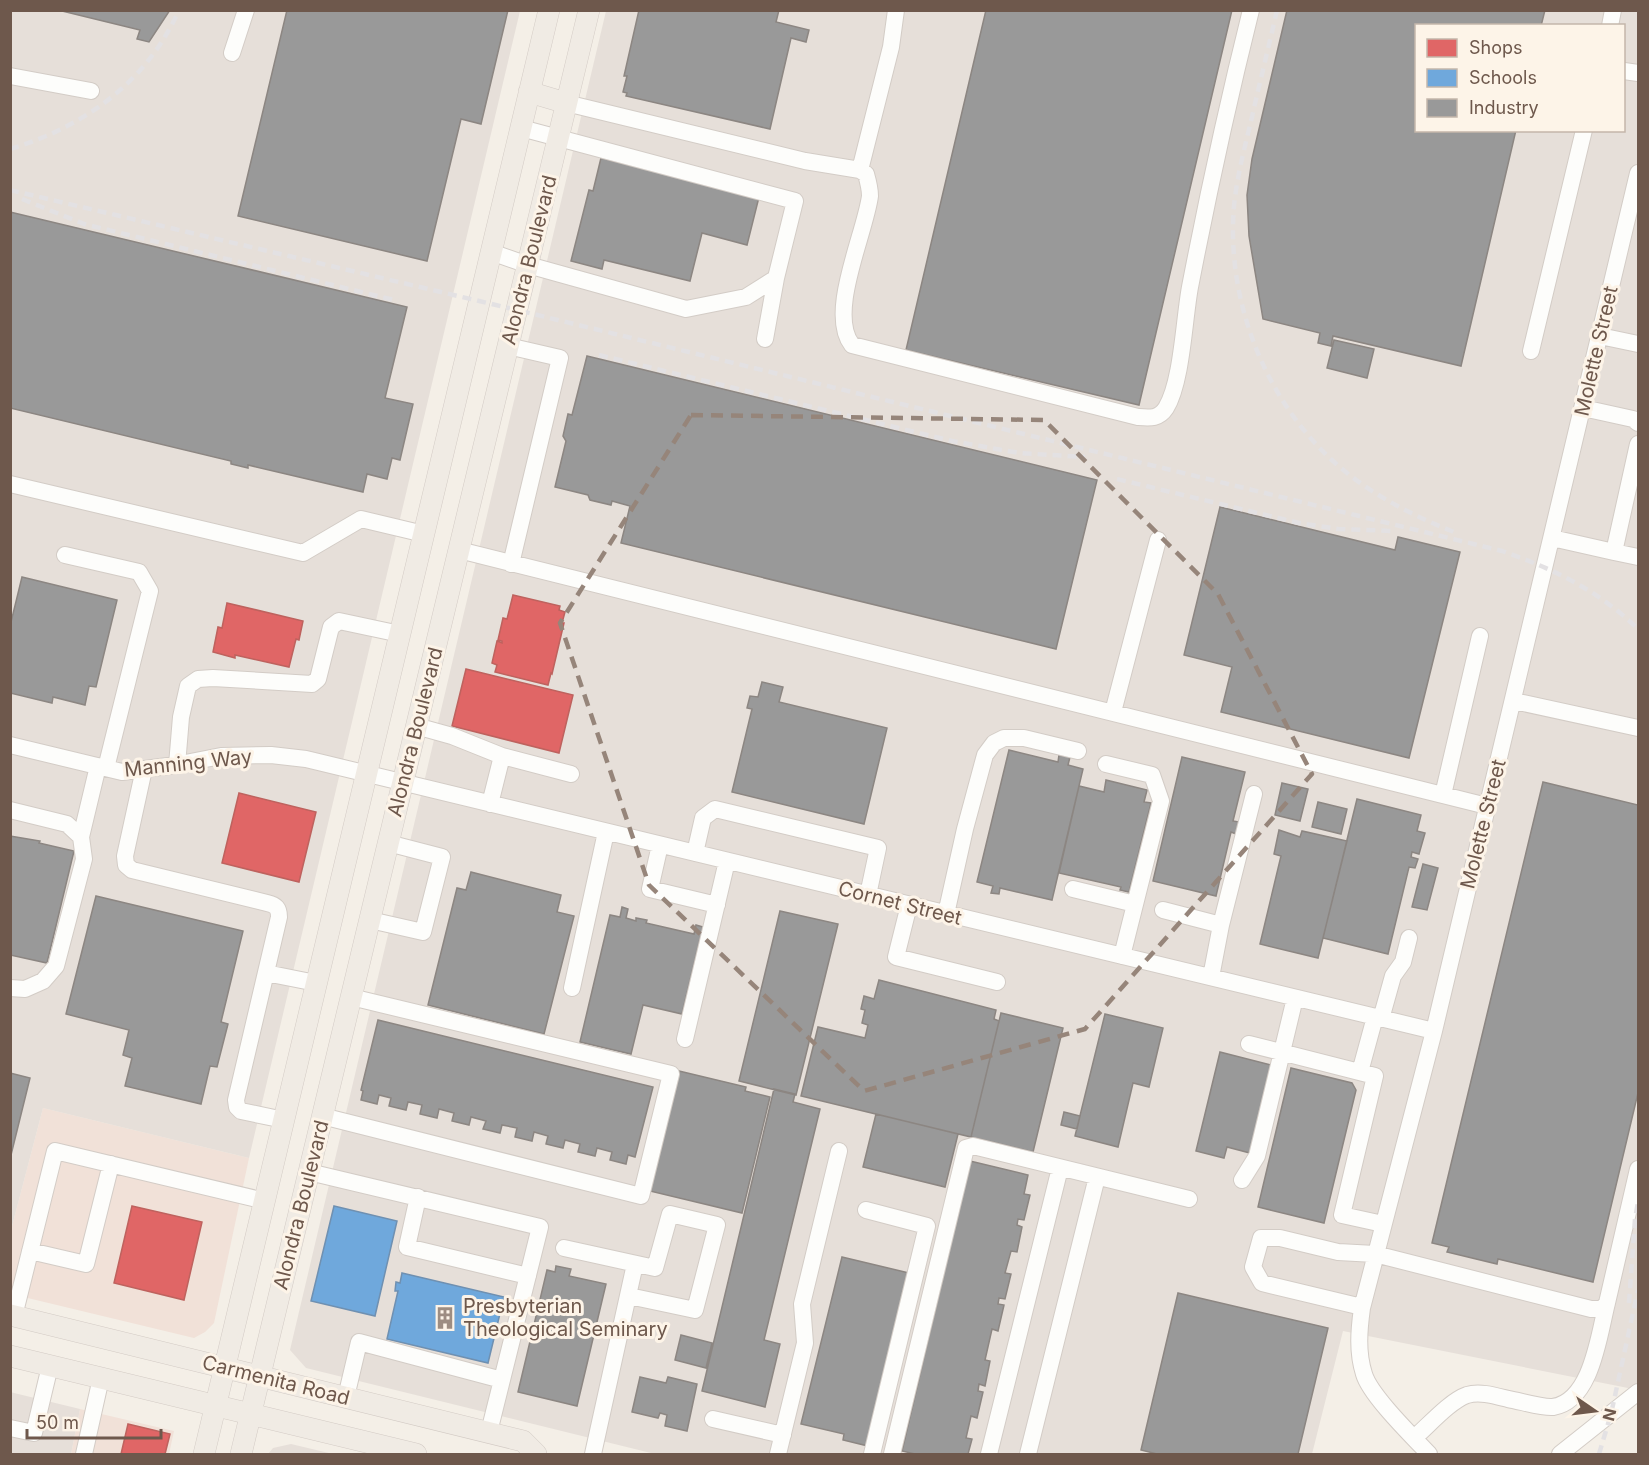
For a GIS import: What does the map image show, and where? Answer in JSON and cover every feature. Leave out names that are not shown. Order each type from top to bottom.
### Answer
[{"type":"main road","name":"Alondra Boulevard","points":[[204,1455],[549,10]]},
{"type":"main road","name":"Alondra Boulevard","points":[[241,1455],[589,10]]},
{"type":"main road","points":[[529,92],[567,103]]},
{"type":"main road","name":"Carmenita Road","points":[[12,1316],[524,1441],[536,1455]]},
{"type":"main road","name":"Carmenita Road","points":[[10,1356],[215,1406],[385,1451],[416,1455]]},
{"type":"street","points":[[232,53],[246,10]]},
{"type":"street","points":[[853,170],[891,47],[896,10]]},
{"type":"street","points":[[567,103],[866,174],[870,195],[846,289],[843,323],[846,338],[852,345],[1138,417],[1152,418],[1161,415],[1167,406],[1178,370],[1208,193],[1251,10]]},
{"type":"street","points":[[10,76],[92,91]]},
{"type":"street","points":[[520,128],[795,201],[776,278],[765,339]]},
{"type":"street","points":[[1531,351],[1584,132]]},
{"type":"street","name":"Molette Street","points":[[1429,1455],[1383,1404],[1364,1376],[1358,1342],[1362,1307],[1434,1031],[1600,336],[1634,209],[1638,173]]},
{"type":"street","points":[[491,252],[528,265],[686,309],[746,297],[776,278]]},
{"type":"street","points":[[1600,336],[1638,344]]},
{"type":"street","points":[[508,346],[560,358],[512,564]]},
{"type":"street","points":[[1583,408],[1633,418],[1638,423]]},
{"type":"street","points":[[1614,552],[1638,444]]},
{"type":"street","points":[[10,484],[303,553],[361,519],[424,534]]},
{"type":"street","points":[[1552,538],[1638,557]]},
{"type":"street","points":[[1113,712],[1158,540]]},
{"type":"street","points":[[459,550],[1487,806]]},
{"type":"street","points":[[10,988],[25,989],[43,981],[56,966],[84,859],[81,837],[150,591],[139,572],[65,555]]},
{"type":"street","points":[[177,765],[181,717],[188,686],[198,679],[312,684],[318,679],[331,627],[339,621],[400,634]]},
{"type":"street","points":[[1443,795],[1480,636]]},
{"type":"street","points":[[1514,701],[1638,728]]},
{"type":"street","points":[[416,726],[452,735],[502,756],[571,774]]},
{"type":"street","points":[[946,914],[985,755],[994,743],[1004,738],[1024,738],[1078,752]]},
{"type":"street","name":"Manning Way","points":[[10,745],[122,772],[177,765],[221,756],[271,755],[306,759],[366,774]]},
{"type":"street","points":[[490,804],[502,756]]},
{"type":"street","points":[[1106,764],[1152,775],[1161,801],[1122,956]]},
{"type":"street","points":[[144,769],[125,856],[126,865],[132,870],[275,905],[279,911],[236,1100],[237,1107],[241,1111],[284,1120]]},
{"type":"street","name":"Cornet Street","points":[[366,774],[1434,1031]]},
{"type":"street","points":[[1211,977],[1221,925],[1254,794]]},
{"type":"street","points":[[695,853],[703,818],[715,809],[878,848],[868,895]]},
{"type":"street","points":[[10,810],[67,824],[81,837]]},
{"type":"street","points":[[572,988],[606,832]]},
{"type":"street","points":[[370,920],[423,932],[442,856],[388,843]]},
{"type":"street","points":[[660,845],[650,889],[717,905]]},
{"type":"street","points":[[685,1039],[727,861]]},
{"type":"street","points":[[1073,889],[1135,904]]},
{"type":"street","points":[[909,905],[896,957],[997,982]]},
{"type":"street","points":[[1163,910],[1221,925]]},
{"type":"street","points":[[1360,1072],[1393,976],[1403,962],[1409,938]]},
{"type":"street","points":[[266,973],[316,983]]},
{"type":"street","points":[[322,1116],[641,1196],[644,1185],[670,1074],[351,997]]},
{"type":"street","points":[[1242,1180],[1257,1156],[1295,998]]},
{"type":"street","points":[[1250,1044],[1375,1076],[1341,1215],[1383,1224]]},
{"type":"street","points":[[892,1455],[967,1147],[973,1146],[1189,1199]]},
{"type":"street","points":[[12,1316],[55,1151],[265,1201]]},
{"type":"street","points":[[778,1455],[805,1343],[802,1304],[839,1151]]},
{"type":"street","points":[[30,1251],[86,1264],[111,1164]]},
{"type":"street","points":[[989,1455],[1060,1168]]},
{"type":"street","points":[[1414,1438],[1457,1400],[1469,1394],[1482,1394],[1552,1407],[1565,1403],[1579,1392],[1589,1375],[1638,1168]]},
{"type":"street","points":[[309,1172],[540,1227],[489,1432]]},
{"type":"street","points":[[1028,1455],[1097,1177]]},
{"type":"street","points":[[418,1197],[407,1247],[528,1276]]},
{"type":"street","points":[[866,1210],[927,1226],[872,1455]]},
{"type":"street","points":[[564,1248],[655,1268],[670,1214],[717,1225],[695,1310],[628,1296]]},
{"type":"street","points":[[1362,1307],[1262,1283],[1253,1267],[1261,1238],[1280,1238],[1329,1250],[1375,1254],[1591,1309],[1602,1309],[1607,1303]]},
{"type":"street","points":[[593,1455],[635,1264]]},
{"type":"street","points":[[346,1397],[359,1342],[502,1380]]},
{"type":"street","points":[[10,1428],[34,1433],[50,1366]]},
{"type":"street","points":[[84,1455],[101,1378]]},
{"type":"street","points":[[1560,1455],[1638,1392]]},
{"type":"street","points":[[713,1419],[783,1435]]},
{"type":"highlighted area","points":[[691,415],[1044,420],[1218,594],[1312,774],[1085,1029],[864,1091],[649,885],[560,623]]},
{"type":"shaded area","points":[[11,11],[520,11],[249,1158],[43,1108],[11,1230]]},
{"type":"shaded area","points":[[606,11],[1638,11],[1638,1390],[1343,1331],[1312,1454],[655,1454],[306,1368],[290,1350]]},
{"type":"shaded area","points":[[43,1108],[249,1158],[214,1323],[205,1332],[194,1338],[11,1294],[11,1230]]},
{"type":"shaded area","points":[[10,1392],[80,1409],[71,1454],[11,1454]]},
{"type":"shaded area","points":[[80,1409],[174,1431],[169,1454],[71,1454]]},
{"type":"shaded area","points":[[291,1444],[333,1454],[268,1454],[273,1448]]},
{"type":"building: Shops","points":[[513,595],[560,606],[559,610],[565,612],[548,685],[495,672],[497,665],[492,663],[497,641],[502,643],[498,640],[503,618],[507,619]]},
{"type":"building: Shops","points":[[227,603],[303,621],[289,667],[213,652],[218,627],[222,628]]},
{"type":"building: Shops","points":[[466,669],[573,695],[559,753],[452,726]]},
{"type":"building: Shops","points":[[239,793],[316,812],[299,882],[222,863]]},
{"type":"building: Shops","points":[[132,1206],[202,1222],[184,1300],[114,1283]]},
{"type":"building: Shops","points":[[128,1424],[170,1434],[165,1454],[121,1454]]},
{"type":"building: Schools","points":[[334,1206],[397,1221],[375,1316],[311,1301]]},
{"type":"building: Schools","name":"Presbyterian Theological Seminary","points":[[402,1273],[504,1297],[488,1363],[387,1339],[398,1291],[395,1291],[396,1282],[400,1283]]},
{"type":"building: Industry","points":[[58,10],[170,10],[149,42],[137,39],[140,30]]},
{"type":"building: Industry","points":[[287,10],[508,10],[481,124],[461,119],[427,261],[238,216]]},
{"type":"building: Industry","points":[[639,10],[779,10],[776,22],[809,30],[806,42],[791,38],[770,129],[626,96],[627,93],[623,92],[627,76],[624,76]]},
{"type":"building: Industry","points":[[986,10],[1232,10],[1139,405],[906,350]]},
{"type":"building: Industry","points":[[1287,10],[1545,10],[1542,24],[1415,24],[1415,132],[1516,132],[1461,366],[1333,336],[1331,346],[1318,343],[1320,333],[1263,319],[1249,236],[1247,195],[1252,159]]},
{"type":"building: Industry","points":[[601,158],[759,197],[747,245],[702,233],[690,281],[604,260],[602,269],[571,261],[589,190],[593,191]]},
{"type":"building: Industry","points":[[10,212],[407,307],[385,398],[413,404],[400,460],[392,458],[387,479],[367,474],[363,492],[248,465],[248,468],[231,464],[231,461],[10,408]]},
{"type":"building: Industry","points":[[1334,340],[1374,349],[1367,378],[1327,368]]},
{"type":"building: Industry","points":[[587,356],[1097,480],[1056,649],[621,543],[630,506],[612,501],[611,505],[590,500],[588,495],[555,487],[566,441],[563,436],[568,414],[572,415]]},
{"type":"building: Industry","points":[[1220,507],[1395,550],[1398,537],[1460,552],[1409,758],[1221,712],[1232,667],[1184,655]]},
{"type":"building: Industry","points":[[22,577],[117,600],[96,687],[89,686],[85,705],[53,697],[52,703],[10,693],[10,626]]},
{"type":"building: Industry","points":[[762,682],[783,687],[779,702],[887,728],[864,824],[732,792],[752,709],[747,708],[750,696],[758,697]]},
{"type":"building: Industry","points":[[1009,750],[1058,762],[1059,755],[1070,757],[1068,765],[1083,769],[1052,900],[1000,888],[999,894],[991,893],[993,886],[977,882]]},
{"type":"building: Industry","points":[[1182,757],[1245,772],[1233,821],[1239,822],[1236,834],[1231,832],[1216,896],[1153,881]]},
{"type":"building: Industry","points":[[1106,780],[1147,790],[1144,802],[1151,803],[1129,892],[1120,890],[1121,887],[1059,873],[1079,786],[1104,792]]},
{"type":"building: Industry","points":[[1543,782],[1638,805],[1638,1093],[1593,1282],[1498,1259],[1497,1264],[1447,1252],[1449,1247],[1432,1243]]},
{"type":"building: Industry","points":[[1282,783],[1308,789],[1300,821],[1275,815]]},
{"type":"building: Industry","points":[[1357,799],[1421,815],[1417,831],[1425,833],[1419,854],[1412,852],[1411,857],[1418,859],[1415,868],[1409,867],[1388,954],[1323,938]]},
{"type":"building: Industry","points":[[1318,802],[1347,809],[1341,834],[1312,827]]},
{"type":"building: Industry","points":[[1279,830],[1300,837],[1302,831],[1347,841],[1318,958],[1260,944],[1281,856],[1274,854]]},
{"type":"building: Industry","points":[[10,836],[40,841],[39,843],[74,851],[47,963],[10,955]]},
{"type":"building: Industry","points":[[1423,864],[1438,868],[1427,910],[1412,907]]},
{"type":"building: Industry","points":[[471,872],[561,895],[557,912],[574,916],[544,1034],[428,1005],[457,888],[466,890]]},
{"type":"building: Industry","points":[[96,896],[243,931],[221,1022],[228,1024],[217,1067],[210,1066],[201,1104],[125,1086],[132,1058],[123,1055],[129,1030],[66,1014]]},
{"type":"building: Industry","points":[[622,907],[628,909],[626,918],[636,921],[636,918],[647,920],[646,923],[694,934],[696,925],[703,927],[682,1014],[643,1005],[631,1054],[580,1042],[610,915],[620,917]]},
{"type":"building: Industry","points":[[780,911],[838,924],[796,1095],[739,1081]]},
{"type":"building: Industry","points":[[879,980],[996,1010],[994,1019],[999,1021],[971,1137],[801,1096],[818,1027],[865,1038],[868,1025],[862,1023],[865,1010],[861,1009],[864,996],[874,999]]},
{"type":"building: Industry","points":[[1001,1013],[1063,1028],[1033,1152],[971,1137]]},
{"type":"building: Industry","points":[[1105,1014],[1163,1028],[1149,1087],[1133,1083],[1118,1147],[1075,1136]]},
{"type":"building: Industry","points":[[378,1020],[653,1087],[635,1157],[628,1155],[626,1164],[610,1160],[612,1152],[597,1148],[595,1156],[578,1152],[580,1144],[565,1140],[563,1148],[546,1144],[548,1136],[534,1132],[532,1141],[515,1137],[517,1128],[502,1125],[500,1133],[483,1129],[486,1121],[471,1117],[469,1125],[452,1121],[454,1113],[439,1109],[437,1118],[420,1114],[422,1105],[408,1102],[406,1110],[389,1106],[391,1098],[379,1095],[377,1104],[361,1100],[363,1091],[361,1090]]},
{"type":"building: Industry","points":[[1220,1052],[1271,1065],[1250,1153],[1227,1147],[1224,1158],[1196,1151]]},
{"type":"building: Industry","points":[[1291,1068],[1352,1083],[1356,1090],[1324,1223],[1258,1207]]},
{"type":"building: Industry","points":[[679,1071],[746,1087],[745,1091],[770,1097],[742,1213],[650,1191]]},
{"type":"building: Industry","points":[[10,1073],[30,1078],[10,1159]]},
{"type":"building: Industry","points":[[774,1089],[795,1094],[793,1102],[820,1109],[764,1340],[780,1344],[765,1407],[702,1391]]},
{"type":"building: Industry","points":[[1064,1112],[1080,1116],[1077,1129],[1061,1125]]},
{"type":"building: Industry","points":[[876,1114],[958,1134],[945,1187],[863,1167]]},
{"type":"building: Industry","points":[[970,1161],[1028,1175],[1024,1194],[1030,1195],[1024,1220],[1018,1219],[1017,1225],[1022,1227],[1017,1252],[1011,1251],[1005,1273],[1011,1274],[1005,1299],[999,1298],[998,1304],[1004,1305],[998,1331],[992,1329],[985,1360],[990,1361],[985,1386],[979,1384],[978,1391],[983,1392],[977,1418],[971,1416],[966,1438],[972,1439],[968,1454],[915,1454],[902,1451]]},
{"type":"building: Industry","points":[[842,1257],[909,1273],[868,1446],[843,1440],[844,1434],[801,1424]]},
{"type":"building: Industry","points":[[556,1266],[571,1269],[569,1276],[606,1284],[577,1406],[518,1392],[547,1270],[555,1272]]},
{"type":"building: Industry","points":[[1178,1293],[1328,1328],[1298,1454],[1157,1454],[1141,1450]]},
{"type":"building: Industry","points":[[681,1335],[712,1343],[706,1368],[675,1360]]},
{"type":"building: Industry","points":[[640,1377],[666,1383],[668,1377],[697,1384],[687,1431],[665,1426],[667,1415],[660,1413],[658,1418],[632,1412]]},
{"type":"railway","points":[[10,149],[63,128],[110,98],[150,59],[166,36],[179,10]]},
{"type":"railway","points":[[1277,10],[1242,161],[1234,206],[1233,241],[1236,276],[1255,345],[1269,377],[1287,408],[1333,461],[1346,473],[1390,502],[1454,532]]},
{"type":"railway","points":[[10,190],[517,310],[1502,551],[1540,565],[1575,582],[1608,603],[1638,629]]},
{"type":"railway","points":[[22,199],[84,224],[398,301]]},
{"type":"railway","points":[[599,355],[952,441],[1019,453],[1085,457]]},
{"type":"railway","points":[[1117,479],[1299,523],[1338,529],[1393,531]]},
{"type":"railway","points":[[1629,1303],[1638,1202]]},
{"type":"railway","points":[[1599,1454],[1611,1414],[1638,1290]]},
{"type":"place","name":"Presbyterian Theological Seminary","points":[[445,1318]]}]
